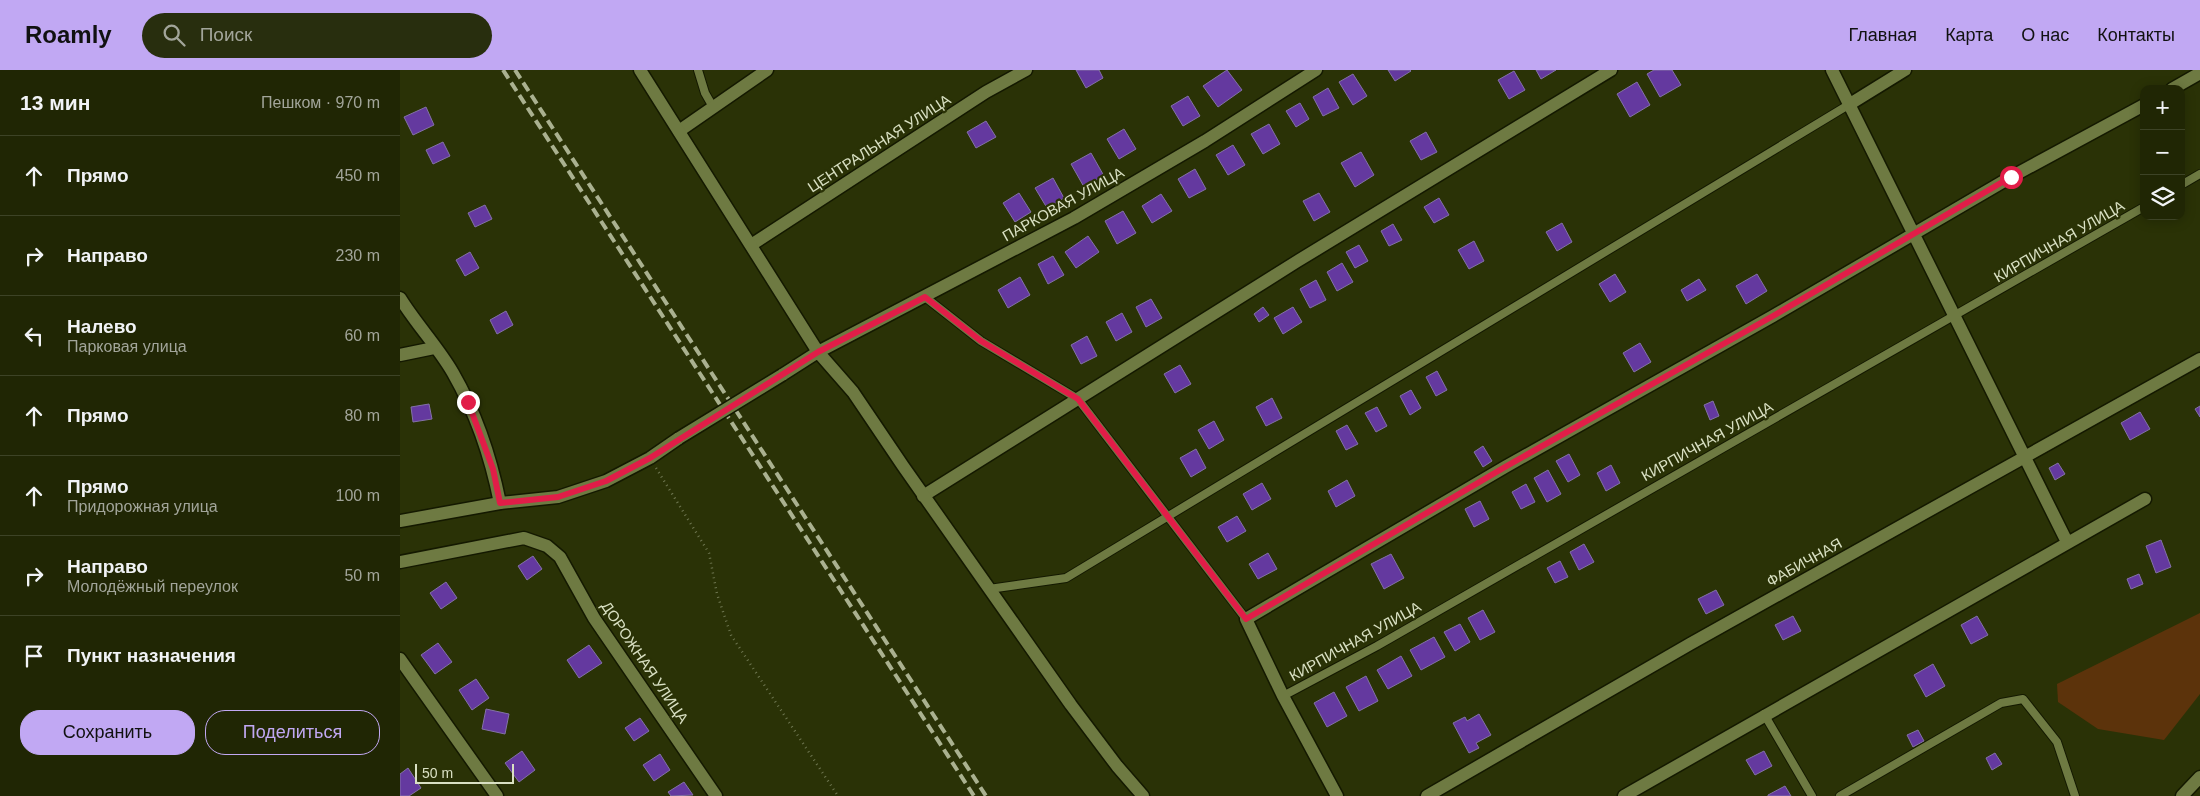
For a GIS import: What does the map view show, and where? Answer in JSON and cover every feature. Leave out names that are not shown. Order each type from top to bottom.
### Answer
[{"type":"street","points":[[640,70],[818,352],[853,392],[1077,713],[1142,796]]},
{"type":"street","points":[[679,131],[767,70]]},
{"type":"street","name":"ЦЕНТРАЛЬНАЯ УЛИЦА","points":[[751,245],[846,185],[986,92],[1026,70]]},
{"type":"street","name":"ПАРКОВАЯ УЛИЦА","points":[[400,521],[500,503],[558,497],[606,481],[650,458],[818,352],[925,297],[1205,142],[1316,70]]},
{"type":"street","points":[[924,496],[1296,262],[1611,70]]},
{"type":"street","points":[[1832,70],[2067,542]]},
{"type":"street","points":[[1850,104],[1905,70]]},
{"type":"street","points":[[2179,85],[2200,73]]},
{"type":"street","points":[[1337,796],[1283,696],[1246,619],[1913,234],[2140,107]]},
{"type":"street","points":[[400,298],[452,371],[468,402],[493,469],[500,503]]},
{"type":"street","points":[[400,355],[434,348]]},
{"type":"street","name":"ФАБИЧНАЯ","points":[[1427,796],[1690,644],[2200,360]]},
{"type":"street","points":[[1624,796],[1764,714],[2145,499]]},
{"type":"street","name":"ДОРОЖНАЯ УЛИЦА","points":[[400,562],[524,538],[547,546],[560,557],[594,618],[716,796]]},
{"type":"street","points":[[400,659],[496,796]]},
{"type":"street","points":[[2182,796],[2200,777]]},
{"type":"lane","points":[[698,70],[705,92],[713,107]]},
{"type":"lane","points":[[989,588],[1066,578],[1850,104]]},
{"type":"lane","points":[[2185,183],[2200,174]]},
{"type":"lane","name":"КИРПИЧНАЯ УЛИЦА","points":[[1283,696],[1377,646],[1661,482],[1955,317],[2140,209]]},
{"type":"lane","points":[[925,297],[981,341],[1078,399],[1246,619]]},
{"type":"lane","points":[[1840,796],[2001,703],[2023,699],[2057,742],[2075,796]]},
{"type":"lane","points":[[1764,714],[1812,796]]},
{"type":"path","points":[[650,458],[709,553],[718,594],[731,635],[838,796]]},
{"type":"shaded area","points":[[2200,613],[2200,694],[2164,740],[2098,729],[2058,702],[2057,684]]},
{"type":"building","points":[[1076,70],[1099,70],[1103,78],[1086,88]]},
{"type":"building","points":[[1227,70],[1242,90],[1218,107],[1203,86]]},
{"type":"building","points":[[1388,70],[1410,70],[1411,71],[1395,81]]},
{"type":"building","points":[[1536,70],[1556,70],[1541,79]]},
{"type":"building","points":[[1654,70],[1672,70],[1681,85],[1660,97],[1647,74]]},
{"type":"building","points":[[1514,71],[1525,90],[1509,99],[1498,80]]},
{"type":"building","points":[[1353,74],[1367,96],[1353,105],[1339,82]]},
{"type":"building","points":[[1637,82],[1650,105],[1630,117],[1617,94]]},
{"type":"building","points":[[1328,88],[1339,108],[1323,116],[1313,97]]},
{"type":"building","points":[[1188,96],[1200,116],[1183,126],[1171,106]]},
{"type":"building","points":[[1300,103],[1309,119],[1296,127],[1286,111]]},
{"type":"building","points":[[426,107],[434,125],[413,135],[404,117]]},
{"type":"building","points":[[986,121],[996,137],[976,148],[967,132]]},
{"type":"building","points":[[1269,124],[1280,144],[1263,154],[1251,134]]},
{"type":"building","points":[[1124,129],[1136,149],[1119,159],[1107,139]]},
{"type":"building","points":[[1426,132],[1437,152],[1421,160],[1410,141]]},
{"type":"building","points":[[443,142],[450,156],[433,164],[426,150]]},
{"type":"building","points":[[1233,145],[1245,165],[1228,175],[1216,155]]},
{"type":"building","points":[[1361,152],[1374,175],[1355,187],[1341,163]]},
{"type":"building","points":[[1091,153],[1104,176],[1084,187],[1071,164]]},
{"type":"building","points":[[1195,169],[1206,189],[1189,198],[1178,179]]},
{"type":"building","points":[[1053,178],[1064,198],[1047,208],[1035,188]]},
{"type":"building","points":[[1019,193],[1031,212],[1015,222],[1003,203]]},
{"type":"building","points":[[1319,193],[1330,212],[1314,221],[1303,201]]},
{"type":"building","points":[[1161,194],[1172,211],[1152,223],[1142,206]]},
{"type":"building","points":[[1439,198],[1449,215],[1434,223],[1424,207]]},
{"type":"building","points":[[485,205],[492,219],[475,227],[468,213]]},
{"type":"building","points":[[1123,211],[1136,233],[1117,244],[1105,221]]},
{"type":"building","points":[[1562,223],[1572,242],[1557,251],[1546,232]]},
{"type":"building","points":[[1393,224],[1402,240],[1389,246],[1381,231]]},
{"type":"building","points":[[1088,236],[1099,252],[1076,268],[1065,252]]},
{"type":"building","points":[[1474,241],[1484,261],[1469,269],[1458,250]]},
{"type":"building","points":[[1359,245],[1368,261],[1355,268],[1346,252]]},
{"type":"building","points":[[470,252],[479,268],[465,276],[456,260]]},
{"type":"building","points":[[1053,256],[1064,275],[1048,284],[1038,264]]},
{"type":"building","points":[[1342,263],[1353,282],[1337,291],[1327,272]]},
{"type":"building","points":[[1615,274],[1626,292],[1610,302],[1599,284]]},
{"type":"building","points":[[1757,274],[1767,291],[1746,304],[1736,286]]},
{"type":"building","points":[[1020,277],[1030,295],[1008,308],[998,290]]},
{"type":"building","points":[[1699,279],[1706,290],[1687,301],[1681,290]]},
{"type":"building","points":[[1316,280],[1326,300],[1310,308],[1300,289]]},
{"type":"building","points":[[1151,299],[1162,318],[1146,327],[1136,307]]},
{"type":"building","points":[[1263,307],[1269,315],[1259,322],[1254,314]]},
{"type":"building","points":[[1293,307],[1302,322],[1283,334],[1274,318]]},
{"type":"building","points":[[506,311],[513,325],[497,334],[490,320]]},
{"type":"building","points":[[1122,313],[1132,332],[1116,341],[1106,322]]},
{"type":"building","points":[[1087,336],[1097,356],[1081,364],[1071,345]]},
{"type":"building","points":[[1640,343],[1651,362],[1634,372],[1623,353]]},
{"type":"building","points":[[1180,365],[1191,384],[1175,393],[1164,374]]},
{"type":"building","points":[[1437,371],[1447,390],[1436,396],[1426,377]]},
{"type":"building","points":[[1411,390],[1421,408],[1410,415],[1400,396]]},
{"type":"building","points":[[1272,398],[1282,418],[1266,426],[1256,407]]},
{"type":"building","points":[[1713,401],[1719,416],[1710,420],[1704,405]]},
{"type":"building","points":[[429,404],[432,419],[413,422],[411,407]]},
{"type":"building","points":[[2200,406],[2200,417],[2195,409]]},
{"type":"building","points":[[1377,407],[1387,426],[1376,432],[1365,413]]},
{"type":"building","points":[[2140,412],[2150,429],[2130,440],[2121,423]]},
{"type":"building","points":[[1214,421],[1224,440],[1209,449],[1198,430]]},
{"type":"building","points":[[1347,425],[1358,444],[1346,450],[1336,431]]},
{"type":"building","points":[[1483,446],[1492,461],[1483,467],[1474,452]]},
{"type":"building","points":[[1196,449],[1206,468],[1191,477],[1180,458]]},
{"type":"building","points":[[1569,454],[1580,475],[1568,482],[1556,461]]},
{"type":"building","points":[[2058,463],[2065,474],[2055,480],[2049,468]]},
{"type":"building","points":[[1611,465],[1620,483],[1606,491],[1597,473]]},
{"type":"building","points":[[1548,470],[1561,494],[1547,502],[1534,478]]},
{"type":"building","points":[[1347,480],[1355,496],[1336,507],[1328,491]]},
{"type":"building","points":[[1262,483],[1271,499],[1252,510],[1243,494]]},
{"type":"building","points":[[1526,484],[1535,502],[1521,509],[1512,492]]},
{"type":"building","points":[[1480,501],[1489,519],[1474,527],[1465,509]]},
{"type":"building","points":[[1237,516],[1246,531],[1227,542],[1218,527]]},
{"type":"building","points":[[2161,540],[2171,567],[2156,573],[2146,546]]},
{"type":"building","points":[[1584,544],[1594,562],[1579,570],[1570,552]]},
{"type":"building","points":[[1268,553],[1277,569],[1258,579],[1249,564]]},
{"type":"building","points":[[1391,554],[1404,578],[1384,589],[1371,564]]},
{"type":"building","points":[[533,556],[542,569],[527,580],[518,566]]},
{"type":"building","points":[[1560,561],[1568,577],[1555,583],[1547,568]]},
{"type":"building","points":[[2139,574],[2143,584],[2131,589],[2127,579]]},
{"type":"building","points":[[446,582],[457,598],[441,609],[430,593]]},
{"type":"building","points":[[1716,590],[1724,605],[1706,614],[1698,599]]},
{"type":"building","points":[[1483,610],[1495,632],[1480,640],[1468,618]]},
{"type":"building","points":[[1793,616],[1801,631],[1783,640],[1775,625]]},
{"type":"building","points":[[1977,616],[1988,635],[1971,644],[1961,625]]},
{"type":"building","points":[[1460,624],[1470,642],[1455,651],[1444,632]]},
{"type":"building","points":[[1434,637],[1445,657],[1421,670],[1410,650]]},
{"type":"building","points":[[438,643],[452,662],[435,674],[421,655]]},
{"type":"building","points":[[589,645],[602,663],[579,678],[567,660]]},
{"type":"building","points":[[1401,656],[1412,676],[1388,689],[1377,670]]},
{"type":"building","points":[[1933,664],[1945,686],[1926,697],[1914,675]]},
{"type":"building","points":[[1366,676],[1378,701],[1359,711],[1346,687]]},
{"type":"building","points":[[476,679],[489,698],[472,710],[459,690]]},
{"type":"building","points":[[1334,692],[1347,716],[1327,727],[1314,703]]},
{"type":"building","points":[[486,709],[509,714],[505,734],[482,729]]},
{"type":"building","points":[[1479,714],[1491,735],[1476,743],[1479,748],[1469,753],[1453,723],[1465,717],[1467,721]]},
{"type":"building","points":[[640,718],[649,731],[634,741],[625,728]]},
{"type":"building","points":[[1918,730],[1924,741],[1913,747],[1907,735]]},
{"type":"building","points":[[522,751],[535,770],[519,782],[505,763]]},
{"type":"building","points":[[1764,751],[1772,766],[1755,775],[1746,760]]},
{"type":"building","points":[[1995,753],[2002,764],[1992,770],[1986,758]]},
{"type":"building","points":[[660,754],[670,770],[654,781],[643,765]]},
{"type":"building","points":[[408,768],[421,788],[409,796],[400,796],[400,774]]},
{"type":"building","points":[[684,782],[693,795],[671,796],[668,792]]},
{"type":"building","points":[[1785,786],[1791,796],[1768,796],[1768,795]]},
{"type":"railway","points":[[503,70],[974,796]]},
{"type":"railway","points":[[515,70],[986,796]]},
{"type":"route","points":[[468,402],[493,469],[500,503],[558,497],[606,481],[650,458],[818,352],[925,297],[981,341],[1078,399],[1246,619],[1505,467],[1773,316],[2011,177]]}]
